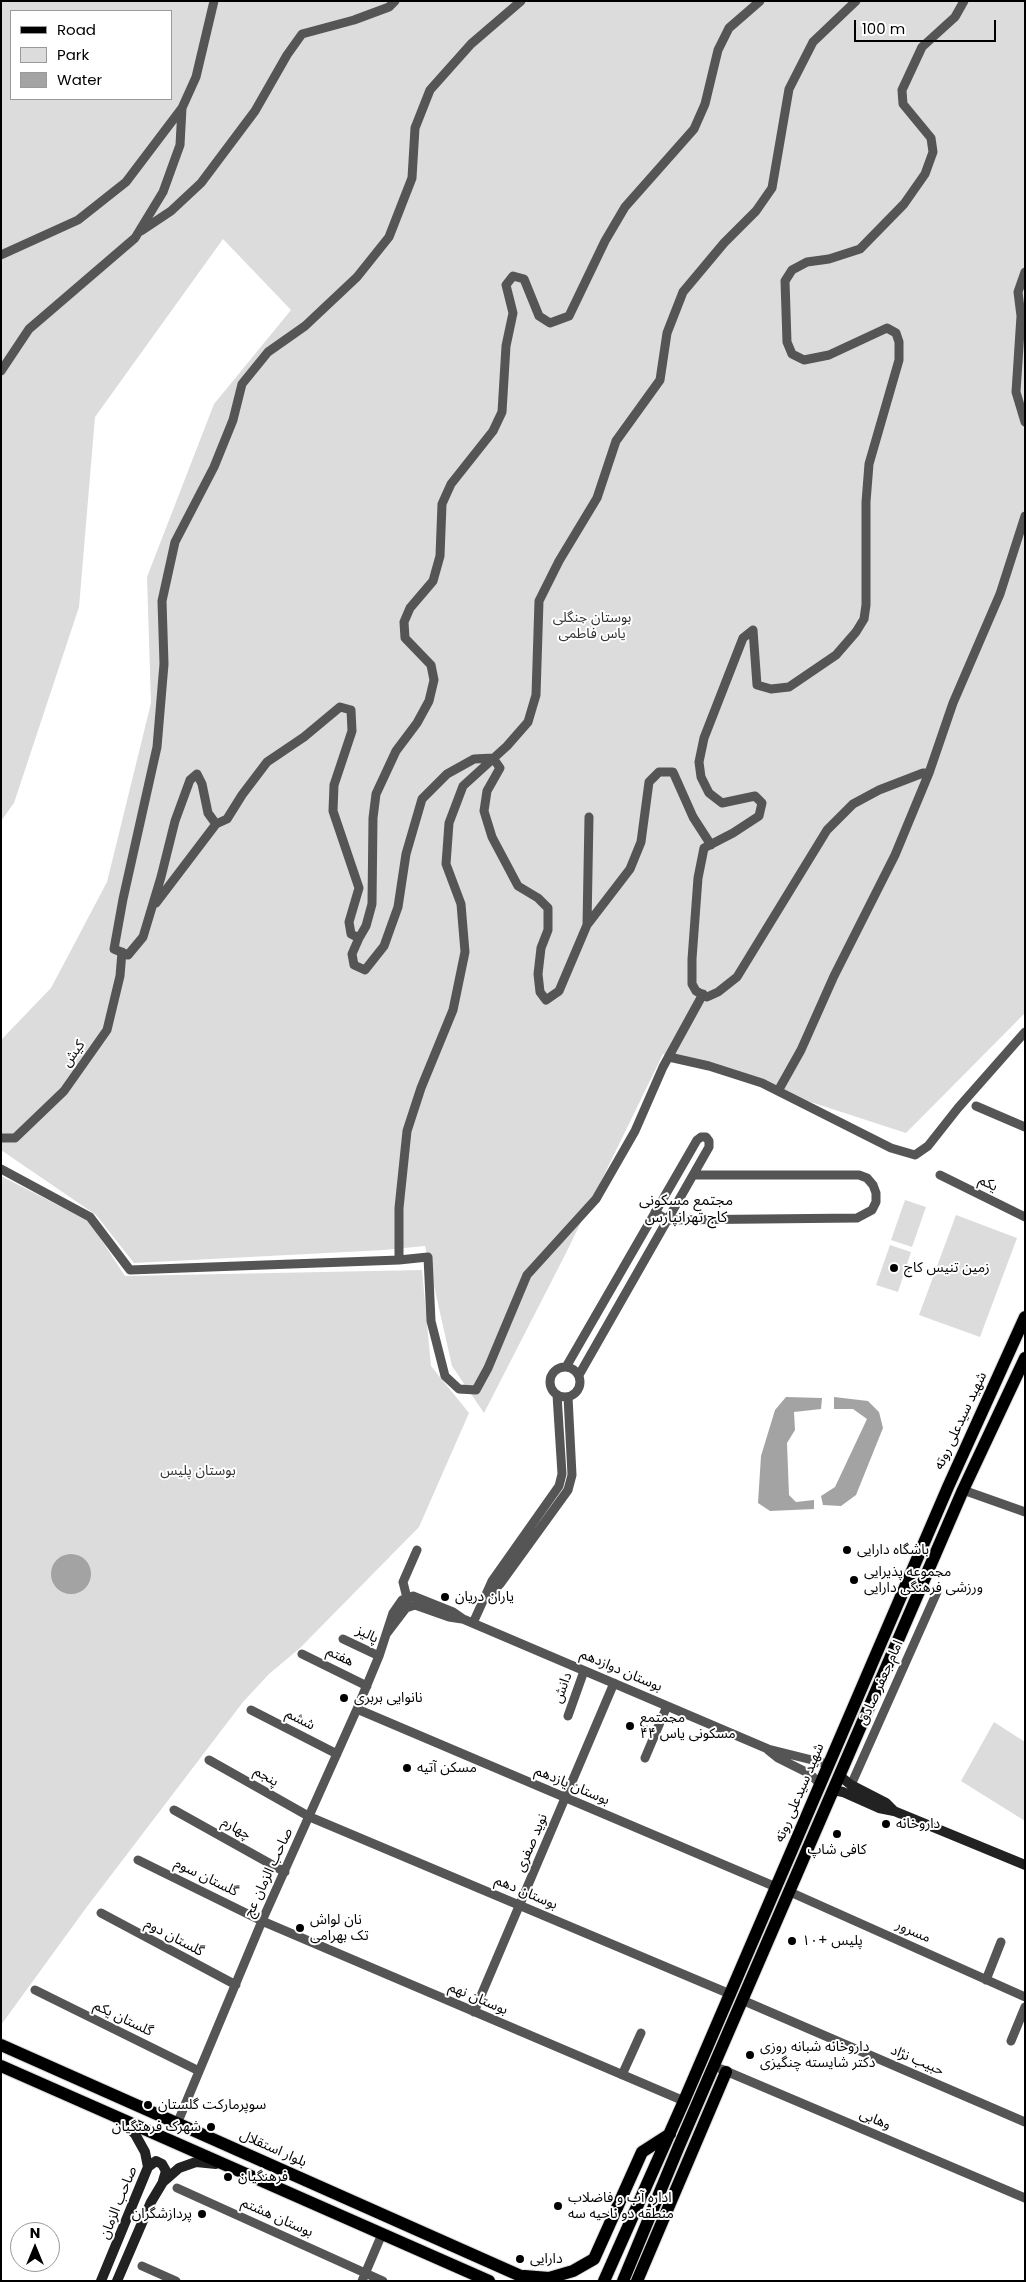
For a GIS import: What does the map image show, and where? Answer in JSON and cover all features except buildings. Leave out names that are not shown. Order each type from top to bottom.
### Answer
[{"type":"main road","name":"شهید سیدعلی روته","points":[[604,2281],[670,2134],[819,1783],[948,1487],[1025,1317]]},
{"type":"main road","points":[[637,2281],[682,2175],[720,2069],[742,2000],[963,1490],[1021,1375],[1025,1358]]},
{"type":"main road","points":[[840,1776],[851,1785],[886,1803],[894,1811]]},
{"type":"main road","points":[[833,1790],[843,1792],[879,1808],[894,1811],[1025,1865]]},
{"type":"main road","name":"بلوار استقلال","points":[[1,2045],[358,2202],[527,2279]]},
{"type":"main road","points":[[1,2066],[489,2281]]},
{"type":"main road","points":[[623,2281],[679,2146],[697,2107],[720,2069]]},
{"type":"main road","points":[[684,2101],[697,2107]]},
{"type":"main road","name":"صاحب الزمان","points":[[101,2281],[148,2166],[145,2152],[135,2134],[114,2115]]},
{"type":"main road","points":[[527,2279],[549,2278],[573,2271],[594,2259],[642,2152],[670,2134]]},
{"type":"main road","points":[[679,2146],[682,2175]]},
{"type":"main road","points":[[148,2166],[156,2161],[162,2164],[166,2171],[163,2182]]},
{"type":"main road","name":"صاحب الزمان","points":[[117,2281],[151,2202],[163,2182],[179,2168],[196,2162],[222,2164]]},
{"type":"main road","points":[[351,2220],[362,2220],[367,2216],[358,2202]]},
{"type":"main road","points":[[382,2234],[390,2217]]},
{"type":"main road","points":[[600,2249],[627,2231]]},
{"type":"street","points":[[1,255],[78,220],[126,182],[182,108],[196,77],[214,1]]},
{"type":"street","points":[[1,371],[29,329],[84,284],[139,233],[171,211],[201,183],[255,111],[287,55],[302,34],[354,20],[389,7],[395,1]]},
{"type":"street","points":[[216,824],[208,813],[202,784],[197,774],[190,780],[174,821],[143,937],[128,955],[114,950],[123,899],[157,748],[164,664],[162,601],[175,542],[214,468],[233,420],[242,384],[268,352],[305,326],[357,277],[389,237],[412,178],[415,128],[430,90],[471,44],[521,1]]},
{"type":"street","points":[[493,758],[474,759],[448,774],[422,800],[406,854],[398,907],[384,946],[365,970],[354,965],[352,954],[366,926],[372,904],[373,818],[376,794],[396,751],[417,723],[429,701],[434,680],[431,665],[405,638],[404,622],[410,608],[432,581],[440,556],[442,504],[451,484],[493,431],[502,412],[506,346],[513,313],[506,286],[513,276],[524,279],[539,316],[550,323],[569,316],[604,240],[626,206],[694,128],[705,104],[718,50],[729,28],[760,1]]},
{"type":"street","points":[[399,1260],[399,1208],[407,1132],[421,1088],[453,1010],[465,952],[461,904],[446,864],[449,823],[463,786],[507,746],[528,722],[536,695],[538,601],[559,561],[597,498],[616,441],[660,380],[667,333],[683,292],[724,243],[756,211],[772,188],[788,89],[813,42],[856,1]]},
{"type":"street","points":[[929,773],[923,773],[879,790],[852,804],[827,830],[761,941],[737,977],[718,992],[707,996],[696,991],[692,984],[692,959],[698,878],[704,848],[734,833],[759,816],[762,803],[755,796],[722,803],[709,792],[702,777],[699,762],[704,738],[743,638],[753,630],[757,685],[771,689],[788,687],[836,655],[856,632],[864,619],[866,605],[866,502],[869,464],[899,360],[899,342],[896,333],[887,328],[829,355],[804,360],[792,354],[787,342],[785,281],[792,270],[807,262],[829,259],[860,249],[904,204],[925,174],[933,152],[931,138],[903,104],[902,90],[922,47],[955,17],[964,1]]},
{"type":"street","points":[[139,233],[163,192],[180,145],[182,108]]},
{"type":"street","points":[[1025,272],[1018,292],[1021,316],[1016,392],[1025,422]]},
{"type":"street","points":[[778,1091],[801,1050],[834,976],[882,883],[929,773],[950,710],[1000,594],[1025,516]]},
{"type":"street","points":[[151,909],[216,824],[228,819],[242,795],[267,762],[304,737],[340,707],[351,710],[352,731],[334,785],[333,811],[359,888],[349,922],[351,934],[359,938]]},
{"type":"street","points":[[493,758],[500,768],[487,791],[484,811],[492,837],[518,886],[538,898],[548,908],[548,930],[541,948],[538,974],[540,992],[546,1000],[559,991],[587,925],[630,869],[641,842],[649,782],[659,772],[673,772],[693,817],[711,845]]},
{"type":"street","points":[[587,925],[589,817]]},
{"type":"street","name":"کیش","points":[[1,1138],[15,1138],[64,1091],[107,1030],[120,976],[122,952]]},
{"type":"street","points":[[1,1169],[90,1217],[130,1270],[399,1260],[428,1257],[431,1320],[445,1376],[459,1389],[476,1390],[488,1368],[527,1275],[596,1199],[635,1132],[669,1057],[703,994]]},
{"type":"street","points":[[669,1057],[718,1069],[762,1083],[890,1148],[915,1155],[928,1146],[958,1108],[1025,1032]]},
{"type":"street","points":[[976,1106],[1025,1127]]},
{"type":"street","points":[[557,1395],[568,1397],[576,1393],[580,1386],[579,1375],[709,1147],[710,1141],[706,1137],[701,1137],[697,1140],[566,1367]]},
{"type":"street","points":[[655,1212],[667,1220],[857,1218],[865,1216],[872,1210],[876,1202],[876,1193],[873,1185],[867,1178],[859,1175],[693,1175]]},
{"type":"street","name":"یکم","points":[[940,1175],[1025,1217]]},
{"type":"street","points":[[473,1623],[492,1581],[559,1486],[562,1474],[557,1395],[552,1389],[551,1378],[558,1369],[566,1367],[573,1369],[579,1375]]},
{"type":"street","points":[[484,1600],[500,1584],[568,1490],[572,1475],[568,1397]]},
{"type":"street","points":[[963,1490],[1025,1512]]},
{"type":"street","points":[[387,1633],[393,1613],[402,1600],[407,1598],[403,1582],[417,1550]]},
{"type":"street","name":"امام جعفر صادق","points":[[851,1785],[937,1592]]},
{"type":"street","name":"بوستان دوازدهم","points":[[407,1598],[413,1596],[453,1612],[463,1619],[768,1749],[828,1764]]},
{"type":"street","name":"بوستان دوازدهم","points":[[387,1633],[406,1608],[415,1605],[449,1617],[463,1619]]},
{"type":"street","name":"صاحب الزمان عج","points":[[177,2124],[262,1921],[310,1818],[357,1709],[387,1633]]},
{"type":"street","name":"پالیز","points":[[343,1639],[379,1656]]},
{"type":"street","name":"هفتم","points":[[302,1654],[366,1686]]},
{"type":"street","name":"دانش","points":[[568,1716],[584,1671]]},
{"type":"street","name":"نوید صفری","points":[[474,2012],[614,1683]]},
{"type":"street","points":[[645,1758],[667,1706]]},
{"type":"street","name":"بوستان یازدهم","points":[[357,1709],[776,1887]]},
{"type":"street","name":"ششم","points":[[252,1710],[337,1754]]},
{"type":"street","name":"بوستان دوازدهم","points":[[768,1749],[778,1758],[810,1774],[819,1783]]},
{"type":"street","name":"پنجم","points":[[209,1760],[310,1818]]},
{"type":"street","name":"چهارم","points":[[174,1810],[285,1872]]},
{"type":"street","name":"بوستان دهم","points":[[310,1818],[730,1994]]},
{"type":"street","name":"گلستان سوم","points":[[138,1860],[262,1921]]},
{"type":"street","name":"مسرور","points":[[790,1892],[1025,1997]]},
{"type":"street","name":"گلستان دوم","points":[[101,1913],[236,1985]]},
{"type":"street","name":"بوستان نهم","points":[[262,1921],[684,2101]]},
{"type":"street","points":[[986,1980],[1002,1942]]},
{"type":"street","name":"گلستان یکم","points":[[35,1990],[199,2072]]},
{"type":"street","name":"حبیب نژاد","points":[[742,2000],[1025,2122]]},
{"type":"street","points":[[1011,2041],[1025,2007]]},
{"type":"street","points":[[622,2075],[641,2033]]},
{"type":"street","name":"وهابی","points":[[720,2069],[1025,2198]]},
{"type":"street","name":"بوستان هشتم","points":[[177,2188],[364,2277],[383,2281]]},
{"type":"street","points":[[364,2277],[382,2234]]},
{"type":"street","points":[[142,2266],[176,2281]]},
{"type":"green space","name":"بوستان جنگلی یاس فاطمی","points":[[1,1],[1025,1],[1025,1013],[906,1133],[663,1054],[565,1255],[484,1413],[452,1366],[425,1246],[384,1250],[134,1263],[96,1215],[1,1150],[1,1040],[51,988],[107,882],[151,703],[147,577],[214,404],[291,310],[223,239],[95,417],[79,607],[14,803],[1,821]]},
{"type":"green space","name":"بوستان پلیس","points":[[1,1176],[89,1221],[125,1276],[422,1270],[431,1366],[469,1413],[419,1527],[300,1648],[269,1674],[243,1702],[86,1908],[1,2025]]},
{"type":"green space","name":"زمین تنیس کاج","points":[[905,1200],[926,1207],[912,1247],[891,1240]]},
{"type":"green space","points":[[956,1215],[1017,1238],[980,1337],[919,1315]]},
{"type":"green space","name":"زمین تنیس کاج","points":[[890,1245],[911,1252],[898,1292],[876,1285]]},
{"type":"green space","points":[[994,1722],[1025,1742],[1025,1821],[961,1781]]},
{"type":"water","points":[[786,1397],[822,1398],[821,1409],[794,1412],[795,1430],[787,1443],[789,1495],[796,1502],[814,1500],[814,1509],[770,1511],[758,1503],[761,1456],[775,1410]]},
{"type":"water","points":[[834,1397],[868,1401],[879,1412],[883,1428],[856,1495],[841,1506],[823,1505],[821,1496],[835,1487],[867,1419],[853,1409],[834,1409]]},
{"type":"water","points":[[71,1554],[82,1557],[88,1563],[91,1574],[88,1585],[82,1591],[71,1594],[60,1591],[54,1585],[51,1574],[54,1563],[60,1557]]},
{"type":"place","name":"زمین تنیس کاج","points":[[894,1268]]},
{"type":"place","name":"باشگاه دارایی","points":[[847,1550]]},
{"type":"place","name":"مجموعه پذیرایی ورزشی فرهنگی دارایی","points":[[854,1580]]},
{"type":"place","name":"یاران دریان","points":[[445,1597]]},
{"type":"place","name":"نانوایی بربری","points":[[344,1698]]},
{"type":"place","name":"مجمتمع مسکونی یاس ۴۴","points":[[630,1726]]},
{"type":"place","name":"مسکن آتیه","points":[[407,1768]]},
{"type":"place","name":"داروخانه","points":[[886,1824]]},
{"type":"place","name":"کافی شاپ","points":[[837,1834]]},
{"type":"place","name":"نان‌ لواش‌ تک‌ بهرامی","points":[[300,1928]]},
{"type":"place","name":"پلیس +۱۰","points":[[792,1941]]},
{"type":"place","name":"داروخانه شبانه روزی دکتر شایسته چنگیزی","points":[[750,2055]]},
{"type":"place","name":"سوپرمارکت گلستان","points":[[148,2105]]},
{"type":"place","name":"شهرک فرهنگیان","points":[[211,2127]]},
{"type":"place","name":"فرهنگیان","points":[[228,2177]]},
{"type":"place","name":"اداره آب و فاضلاب منطقه دو ناحیه سه","points":[[558,2206]]},
{"type":"place","name":"پردازشگران","points":[[202,2214]]},
{"type":"place","name":"دارایی","points":[[520,2259]]},
{"type":"district","name":"مجتمع مسکونی کاج تهرانپارس","points":[[686,1210]]}]
